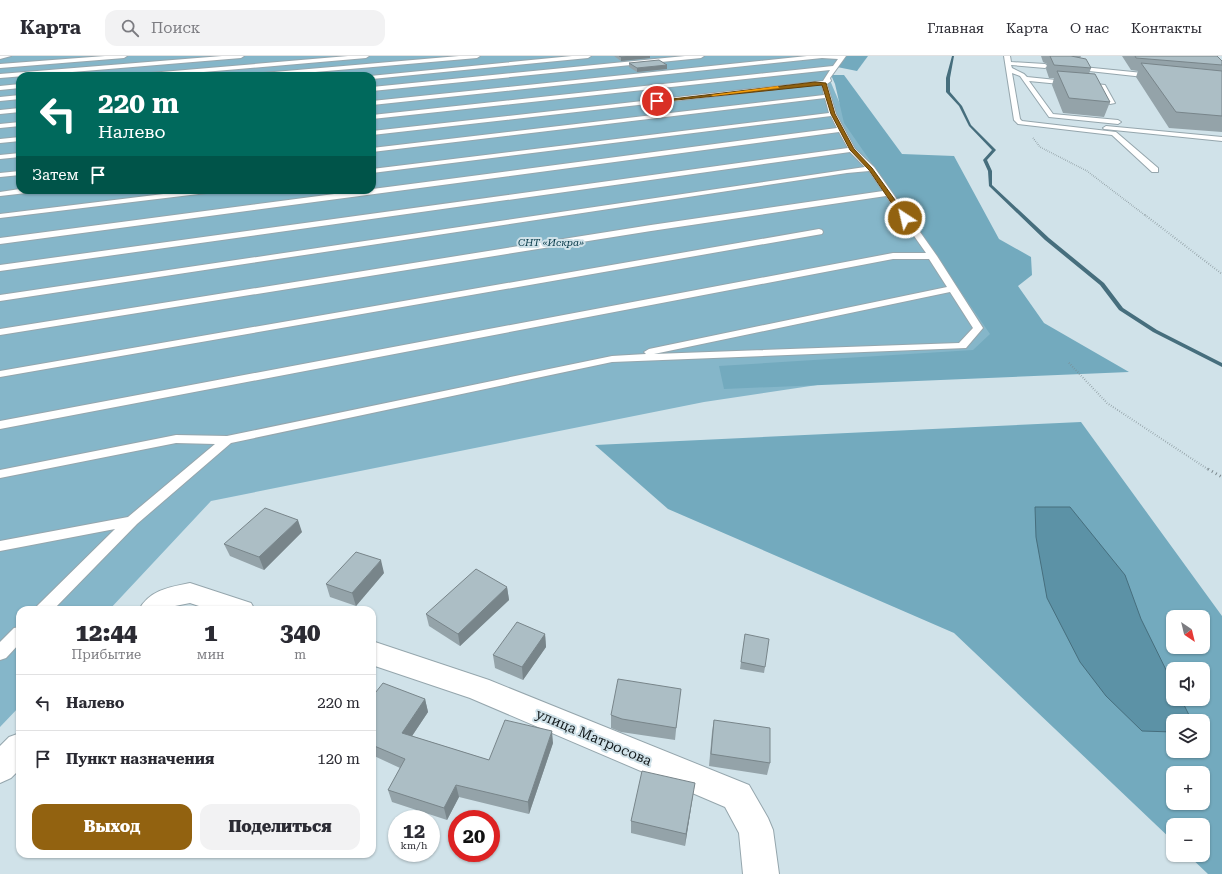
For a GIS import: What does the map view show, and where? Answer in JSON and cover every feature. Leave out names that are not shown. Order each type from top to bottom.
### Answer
[{"type":"street","points":[[157,606],[167,598],[190,593],[230,606]]},
{"type":"street","name":"улица Матросова","points":[[376,654],[479,689],[737,796],[756,830],[761,874]]},
{"type":"street","points":[[0,768],[16,751]]},
{"type":"lane","points":[[0,57],[8,56]]},
{"type":"lane","points":[[0,66],[124,56]]},
{"type":"lane","points":[[48,72],[241,56]]},
{"type":"lane","points":[[184,72],[366,56]]},
{"type":"lane","points":[[295,72],[477,56]]},
{"type":"lane","points":[[376,77],[588,56]]},
{"type":"lane","points":[[376,89],[701,56]]},
{"type":"lane","points":[[376,103],[822,56],[842,57]]},
{"type":"lane","points":[[1007,56],[1018,121]]},
{"type":"lane","points":[[376,133],[824,83],[828,81],[827,78],[842,57]]},
{"type":"lane","points":[[1009,66],[1045,66]]},
{"type":"lane","points":[[1009,66],[1022,75],[1051,116],[1145,125]]},
{"type":"lane","points":[[376,117],[833,68]]},
{"type":"lane","points":[[1071,68],[1158,76]]},
{"type":"lane","points":[[0,76],[16,75]]},
{"type":"lane","points":[[1025,79],[1104,86],[1112,103]]},
{"type":"lane","points":[[612,359],[962,346],[978,328],[932,256],[871,169],[852,150],[833,114],[824,83]]},
{"type":"lane","points":[[0,88],[16,86]]},
{"type":"lane","points":[[376,150],[827,96]]},
{"type":"lane","points":[[0,99],[16,97]]},
{"type":"lane","points":[[0,112],[16,110]]},
{"type":"lane","points":[[376,171],[833,114]]},
{"type":"lane","points":[[1018,121],[1222,139]]},
{"type":"lane","points":[[1018,121],[1114,133],[1154,170]]},
{"type":"lane","points":[[0,126],[16,124]]},
{"type":"lane","points":[[376,191],[841,130]]},
{"type":"lane","points":[[0,141],[16,139]]},
{"type":"lane","points":[[0,268],[852,150]]},
{"type":"lane","points":[[0,157],[16,155]]},
{"type":"lane","points":[[0,298],[840,172],[871,169]]},
{"type":"lane","points":[[0,176],[16,174]]},
{"type":"lane","points":[[0,194],[16,192]]},
{"type":"lane","points":[[0,332],[619,233],[887,193]]},
{"type":"lane","points":[[0,216],[182,194]]},
{"type":"lane","points":[[0,241],[356,194]]},
{"type":"lane","points":[[0,374],[819,232]]},
{"type":"lane","points":[[0,425],[893,256],[932,256]]},
{"type":"lane","points":[[0,474],[176,439],[227,440],[612,359],[953,290]]},
{"type":"lane","points":[[47,606],[132,521],[227,440]]},
{"type":"lane","points":[[0,546],[132,521]]},
{"type":"lane","points":[[0,653],[16,637]]},
{"type":"path","points":[[1018,121],[1040,147],[1087,171],[1222,274]]},
{"type":"path","points":[[1069,363],[1107,403],[1203,468],[1222,477]]},
{"type":"green space","name":"СНТ «Искра»","points":[[0,56],[848,56],[829,78],[846,118],[1044,351],[704,402],[211,501],[113,606],[16,606],[16,710],[0,727]]},
{"type":"shaded area","points":[[847,56],[868,56],[857,71],[837,67]]},
{"type":"shaded area","points":[[831,75],[844,75],[902,154],[954,156],[999,239],[1031,257],[1032,275],[1018,286],[1044,323],[1129,372],[724,389],[719,366],[973,350],[990,334],[844,123],[835,84]]},
{"type":"shaded area","points":[[1081,422],[1222,616],[1222,874],[1208,874],[1195,862],[1210,862],[1210,818],[1166,818],[1166,834],[954,633],[668,509],[595,445]]},
{"type":"shaded area","points":[[1035,507],[1070,507],[1125,575],[1141,619],[1166,670],[1166,706],[1184,706],[1188,714],[1166,714],[1166,732],[1142,731],[1106,696],[1080,662],[1047,598],[1036,537]]},
{"type":"building","points":[[1050,56],[1071,56],[1086,59],[1091,68],[1054,65]]},
{"type":"building","points":[[1135,56],[1217,56],[1222,61],[1222,65],[1136,58]]},
{"type":"building","points":[[659,60],[667,65],[637,68],[629,63]]},
{"type":"building","points":[[1141,63],[1222,71],[1222,116],[1176,112]]},
{"type":"building","points":[[1057,71],[1095,74],[1110,102],[1069,98]]},
{"type":"building","points":[[265,508],[298,520],[259,557],[224,544]]},
{"type":"building","points":[[356,552],[381,560],[352,593],[326,584]]},
{"type":"building","points":[[476,569],[507,587],[458,634],[426,614]]},
{"type":"building","points":[[517,622],[545,634],[522,667],[493,655]]},
{"type":"building","points":[[745,634],[769,639],[765,667],[741,662]]},
{"type":"building","points":[[618,679],[681,689],[676,728],[622,719],[611,715]]},
{"type":"building","points":[[383,683],[425,699],[402,733],[489,760],[505,720],[552,731],[528,802],[456,785],[444,808],[388,790],[405,759],[376,747],[376,692]]},
{"type":"building","points":[[714,720],[770,728],[770,763],[711,754]]},
{"type":"building","points":[[642,771],[695,783],[686,834],[631,821]]},
{"type":"waterway","points":[[953,56],[948,78],[948,92],[960,106],[970,125],[994,150],[985,160],[990,171],[990,185],[1047,239],[1102,284],[1121,309],[1155,331],[1222,365]]},
{"type":"slow traffic","points":[[713,95],[778,87]]},
{"type":"route","points":[[657,101],[824,83],[833,114],[852,150],[871,169],[905,218]]}]
